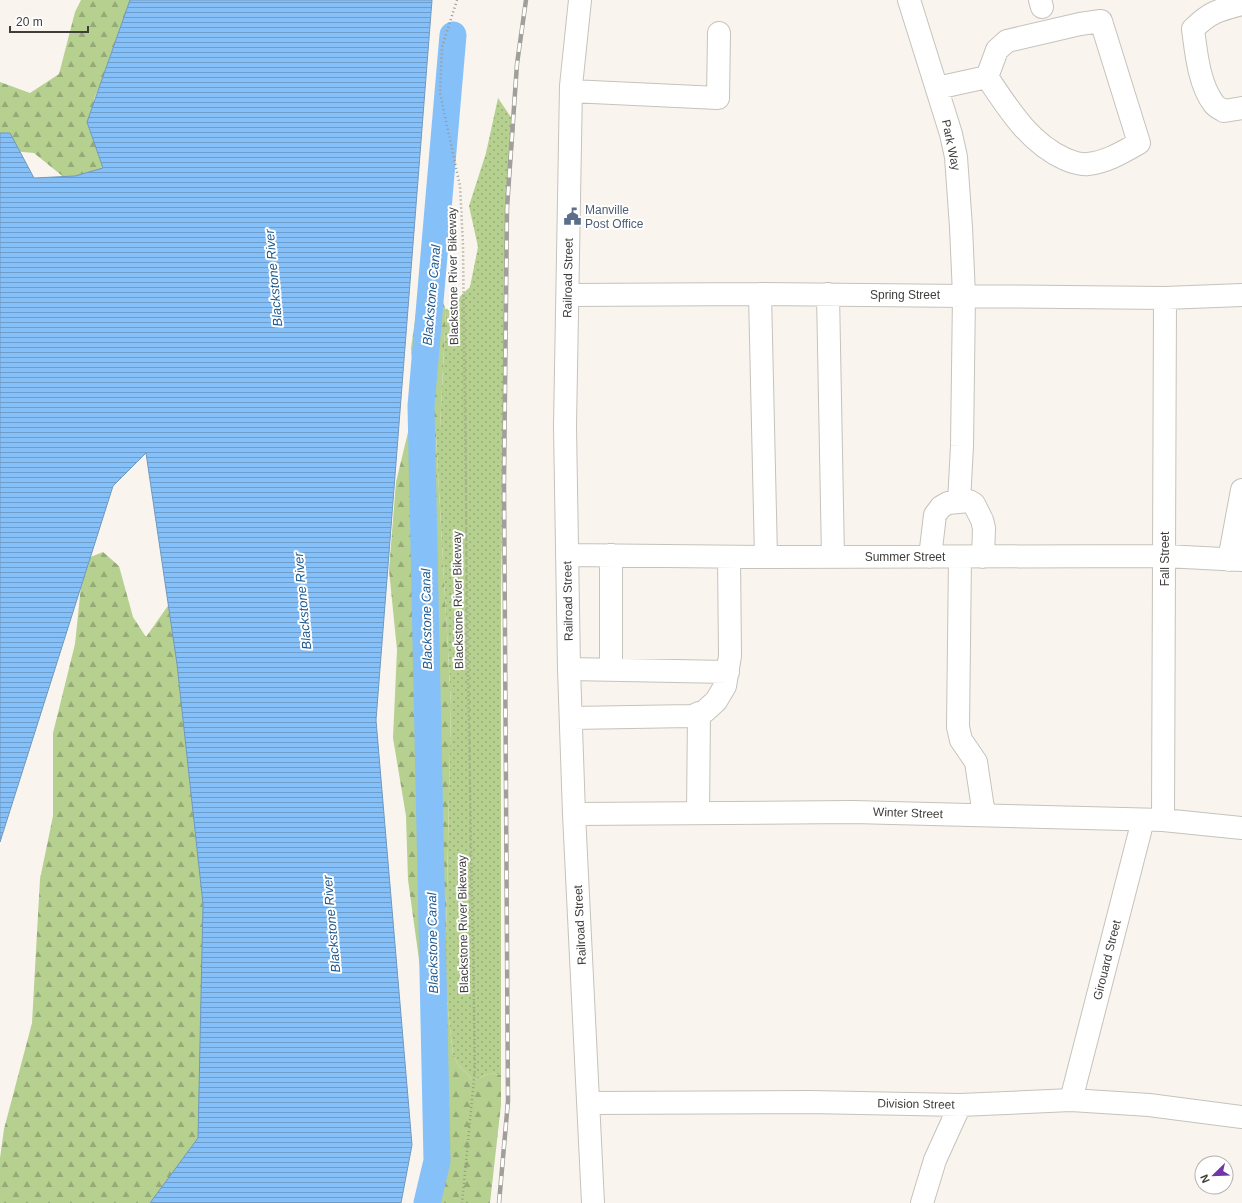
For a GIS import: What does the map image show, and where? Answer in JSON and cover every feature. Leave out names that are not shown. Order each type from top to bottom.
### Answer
[{"type":"street","name":"Railroad Street","points":[[580,0],[571,91],[565,426],[569,669],[574,814],[593,1203]]},
{"type":"street","name":"Park Way","points":[[909,0],[937,88],[956,157],[962,227],[964,295],[962,446],[959,502]]},
{"type":"street","points":[[1242,4],[1218,10],[1204,18],[1193,29],[1195,50],[1204,86],[1214,104],[1224,111],[1242,108]]},
{"type":"street","points":[[1101,21],[1139,143],[1105,161],[1087,165],[1073,162],[1053,154],[1038,142],[1017,119],[987,77],[997,50],[1007,41],[1080,24],[1101,21]]},
{"type":"street","points":[[571,91],[718,98],[719,33]]},
{"type":"street","points":[[937,88],[987,77]]},
{"type":"street","points":[[760,294],[766,557]]},
{"type":"street","points":[[828,294],[833,557]]},
{"type":"street","name":"Spring Street","points":[[568,295],[828,294],[1165,298],[1242,295]]},
{"type":"street","name":"Fall Street","points":[[1153,820],[1165,556],[1165,298]]},
{"type":"street","points":[[1236,560],[1242,490]]},
{"type":"street","points":[[930,557],[935,516],[941,507],[948,503],[969,500],[974,504],[982,520],[984,528],[984,557]]},
{"type":"street","name":"Summer Street","points":[[568,555],[729,557],[1165,556],[1236,560]]},
{"type":"street","points":[[611,555],[611,670]]},
{"type":"street","points":[[571,718],[692,716],[705,711],[716,701],[725,686],[730,656],[729,557]]},
{"type":"street","points":[[960,557],[958,727],[961,740],[976,762],[984,815]]},
{"type":"street","points":[[569,669],[728,672]]},
{"type":"street","points":[[698,813],[699,713]]},
{"type":"street","name":"Winter Street","points":[[574,814],[853,812],[1153,820],[1242,828]]},
{"type":"street","name":"Girouard Street","points":[[1071,1100],[1153,820]]},
{"type":"street","name":"Division Street","points":[[589,1103],[810,1102],[960,1104],[1071,1100],[1149,1105],[1242,1117]]},
{"type":"street","points":[[922,1203],[935,1160],[960,1104]]},
{"type":"path","name":"Blackstone River Bikeway","points":[[456,0],[442,47],[440,93],[460,186],[463,245],[468,683],[475,1069],[462,1203]]},
{"type":"green space","points":[[81,0],[137,0],[94,99],[94,130],[107,167],[71,183],[34,153],[0,150],[0,82],[30,93],[59,74],[75,12]]},
{"type":"green space","points":[[498,98],[515,123],[506,244],[501,597],[501,1075],[491,1073],[475,1080],[470,1080],[471,1078],[459,1066],[453,1055],[445,983],[451,704],[436,428],[440,428],[446,310],[470,287],[478,247],[469,206],[486,153]]},
{"type":"green space","points":[[423,265],[431,265],[439,268],[440,295],[446,310],[440,428],[436,428],[451,704],[445,983],[453,1055],[459,1066],[471,1078],[470,1080],[475,1080],[491,1073],[501,1075],[501,1105],[490,1203],[435,1203],[433,1061],[408,880],[406,816],[393,738],[397,650],[389,570],[396,482],[416,399],[411,348]]},
{"type":"green space","points":[[103,552],[119,566],[133,617],[146,637],[172,600],[183,662],[179,686],[219,789],[238,1018],[184,1203],[0,1203],[0,1158],[4,1129],[32,1023],[40,879],[53,816],[53,733],[75,644],[82,576],[88,558]]},
{"type":"water","name":"Blackstone River","points":[[130,0],[432,0],[376,720],[412,1145],[401,1203],[150,1203],[198,1138],[203,904],[177,664],[146,453],[113,486],[0,842],[0,133],[10,133],[34,178],[75,176],[103,168],[87,122]]},
{"type":"waterway","name":"Blackstone Canal","points":[[427,1203],[437,1161],[421,406],[453,35]]},
{"type":"railway","points":[[499,1203],[508,1101],[504,482],[507,208],[517,64],[526,0]]},
{"type":"place","name":"Manville Post Office","points":[[572,217]]}]
